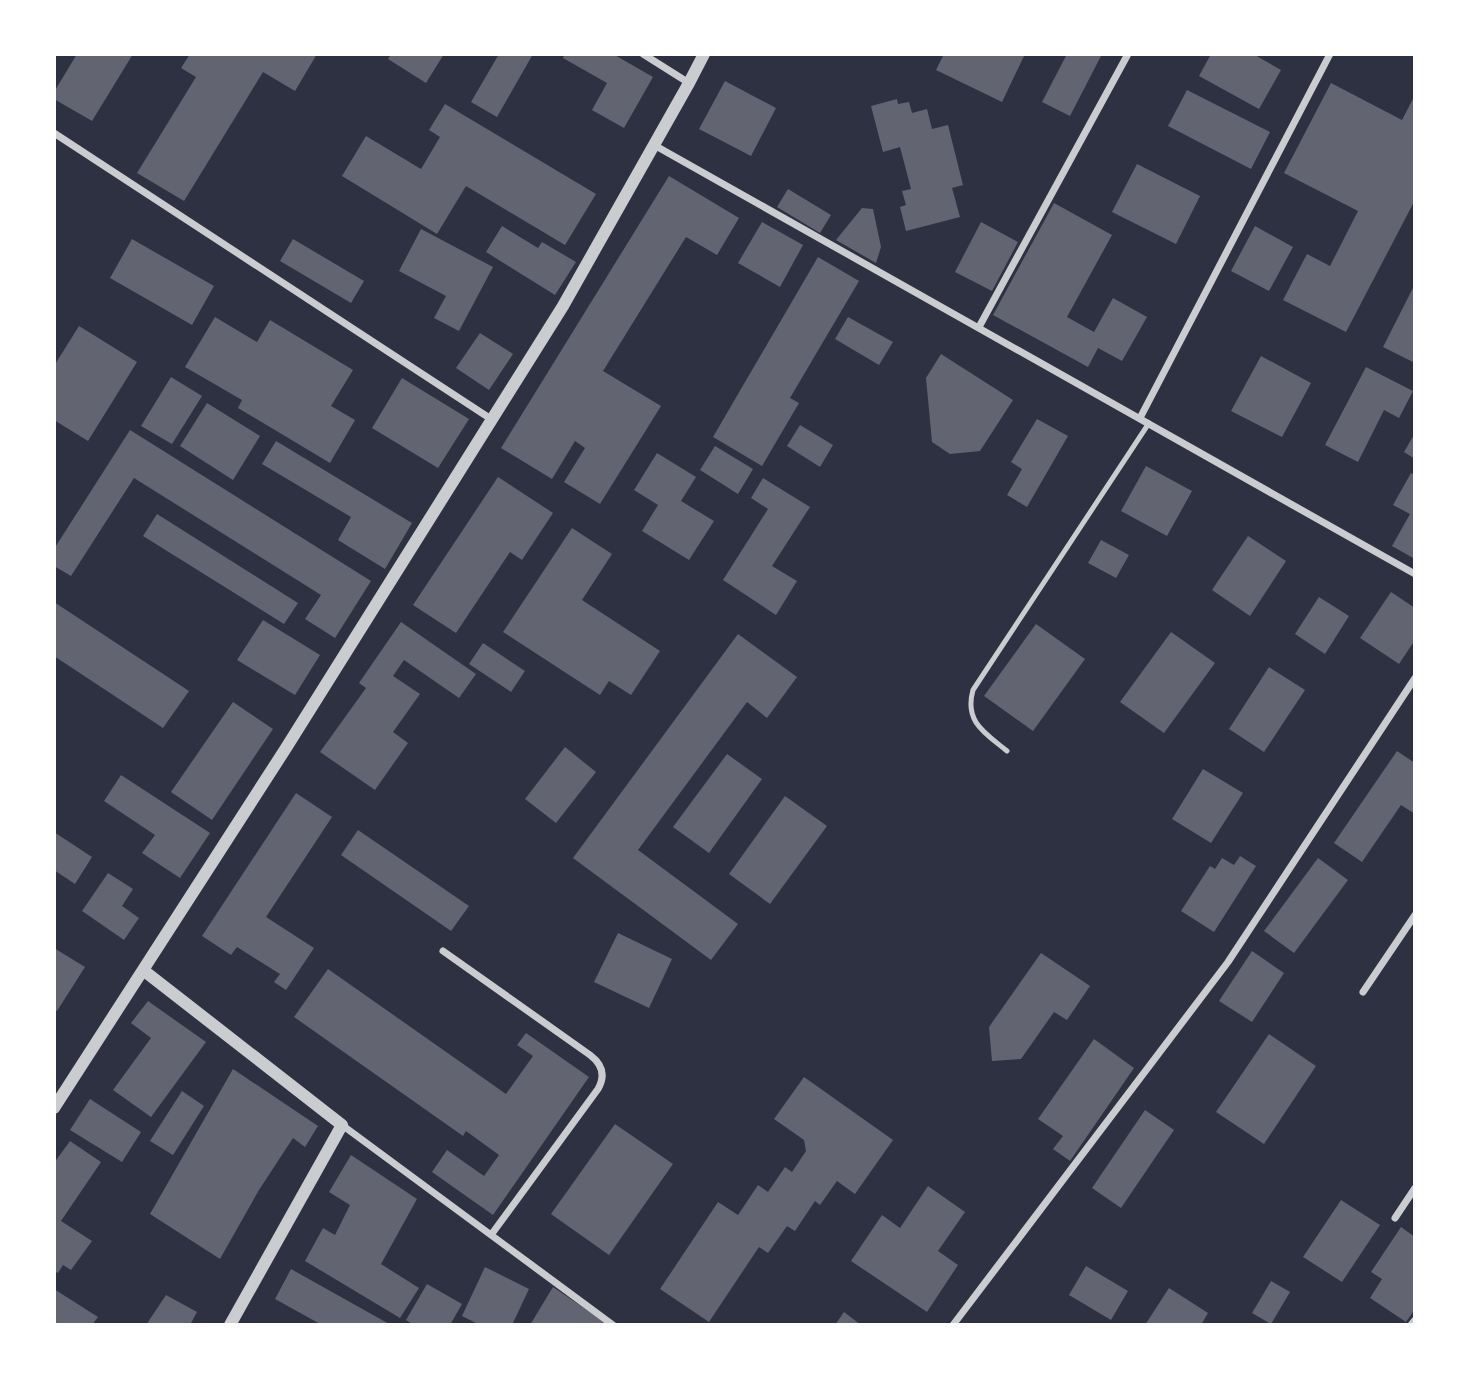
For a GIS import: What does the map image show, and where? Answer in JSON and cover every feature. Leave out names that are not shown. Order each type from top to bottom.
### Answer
[{"type":"street","points":[[643,54],[689,83]]},
{"type":"street","points":[[54,1108],[286,748],[563,306],[704,54]]},
{"type":"street","points":[[979,327],[1128,54]]},
{"type":"street","points":[[1140,418],[1330,54]]},
{"type":"street","points":[[54,133],[491,419]]},
{"type":"street","points":[[654,145],[1415,574]]},
{"type":"street","points":[[953,1325],[1228,962],[1415,678]]},
{"type":"street","points":[[1363,992],[1415,915]]},
{"type":"street","points":[[443,951],[596,1059],[603,1071],[598,1089],[491,1235]]},
{"type":"street","points":[[143,970],[342,1125],[613,1325]]},
{"type":"street","points":[[230,1325],[342,1125]]},
{"type":"street","points":[[1395,1217],[1415,1188]]},
{"type":"street","points":[[1411,1325],[1415,1320]]},
{"type":"lane","points":[[1007,751],[977,725],[970,708],[972,690],[1149,423]]},
{"type":"building","points":[[77,54],[133,54],[92,121],[54,99],[54,92]]},
{"type":"building","points":[[190,54],[317,54],[295,91],[263,72],[184,201],[137,173],[196,77],[181,68]]},
{"type":"building","points":[[391,54],[444,54],[426,83],[388,59]]},
{"type":"building","points":[[499,54],[533,54],[497,117],[471,102]]},
{"type":"building","points":[[565,54],[613,54],[653,77],[624,128],[592,110],[607,83],[563,58]]},
{"type":"building","points":[[944,54],[1025,54],[1002,102],[936,70]]},
{"type":"building","points":[[1067,54],[1102,54],[1070,116],[1042,102]]},
{"type":"building","points":[[1211,54],[1253,54],[1281,70],[1259,109],[1199,76]]},
{"type":"building","points":[[725,81],[776,108],[751,156],[699,129]]},
{"type":"building","points":[[1331,83],[1402,120],[1415,95],[1415,200],[1346,332],[1283,300],[1307,254],[1330,266],[1358,211],[1284,173]]},
{"type":"building","points":[[1187,90],[1270,132],[1251,169],[1168,126]]},
{"type":"building","points":[[897,99],[898,104],[909,102],[912,113],[927,109],[932,129],[948,125],[963,185],[952,188],[960,217],[906,231],[900,207],[906,205],[902,191],[911,189],[900,147],[883,152],[871,106]]},
{"type":"building","points":[[445,104],[596,194],[565,245],[466,186],[437,234],[342,176],[366,136],[421,169],[440,137],[429,130]]},
{"type":"building","points":[[1137,164],[1200,196],[1176,244],[1112,212]]},
{"type":"building","points":[[669,176],[739,218],[717,255],[686,237],[603,371],[661,406],[600,504],[564,482],[585,448],[575,441],[552,479],[501,448]]},
{"type":"building","points":[[788,189],[831,215],[820,233],[777,207]]},
{"type":"building","points":[[1054,203],[1112,235],[1067,317],[1094,332],[1113,298],[1147,317],[1122,361],[1098,348],[1088,367],[993,315]]},
{"type":"building","points":[[862,208],[873,209],[881,247],[876,263],[836,240]]},
{"type":"building","points":[[762,222],[803,245],[780,287],[738,263]]},
{"type":"building","points":[[981,222],[1018,242],[992,291],[955,272]]},
{"type":"building","points":[[502,226],[538,248],[542,242],[576,262],[555,295],[486,252]]},
{"type":"building","points":[[1255,226],[1293,247],[1269,291],[1231,271]]},
{"type":"building","points":[[421,229],[493,267],[459,331],[434,318],[446,296],[399,271]]},
{"type":"building","points":[[132,239],[214,286],[192,325],[110,278]]},
{"type":"building","points":[[293,239],[364,281],[351,303],[280,261]]},
{"type":"building","points":[[818,257],[859,281],[790,398],[799,403],[762,466],[713,437]]},
{"type":"building","points":[[1415,284],[1415,363],[1383,347]]},
{"type":"building","points":[[215,317],[257,342],[270,320],[353,370],[331,406],[355,420],[330,463],[238,408],[242,400],[185,367]]},
{"type":"building","points":[[848,317],[893,342],[879,365],[835,339]]},
{"type":"building","points":[[79,326],[137,362],[88,441],[54,420],[54,366]]},
{"type":"building","points":[[480,333],[513,354],[489,390],[456,368]]},
{"type":"building","points":[[941,354],[1013,400],[980,451],[950,454],[932,442],[926,378]]},
{"type":"building","points":[[1261,356],[1311,383],[1282,437],[1231,411]]},
{"type":"building","points":[[1366,367],[1413,391],[1399,418],[1384,410],[1358,462],[1325,445]]},
{"type":"building","points":[[171,377],[202,396],[172,444],[141,426]]},
{"type":"building","points":[[402,378],[469,419],[438,468],[372,428]]},
{"type":"building","points":[[207,403],[260,436],[233,480],[180,446]]},
{"type":"building","points":[[1037,419],[1068,436],[1027,507],[1007,495],[1022,469],[1011,462]]},
{"type":"building","points":[[800,425],[833,445],[820,467],[787,446]]},
{"type":"building","points":[[130,430],[371,581],[335,638],[305,619],[321,595],[134,478],[71,576],[54,566],[54,549]]},
{"type":"building","points":[[1415,433],[1415,459],[1404,452]]},
{"type":"building","points":[[276,441],[412,523],[385,569],[338,540],[351,517],[262,464]]},
{"type":"building","points":[[715,446],[753,469],[738,494],[700,470]]},
{"type":"building","points":[[657,453],[696,477],[681,501],[714,521],[689,560],[642,531],[658,505],[634,490]]},
{"type":"building","points":[[1146,466],[1192,491],[1167,536],[1121,511]]},
{"type":"building","points":[[1411,473],[1415,475],[1415,559],[1392,546],[1410,514],[1393,505]]},
{"type":"building","points":[[498,477],[553,513],[522,560],[510,552],[456,633],[413,605]]},
{"type":"building","points":[[763,478],[810,507],[772,566],[797,581],[776,615],[723,580],[768,509],[751,498]]},
{"type":"building","points":[[157,514],[298,603],[284,624],[143,536]]},
{"type":"building","points":[[572,528],[612,554],[582,600],[660,651],[631,695],[609,681],[600,695],[503,632]]},
{"type":"building","points":[[1248,536],[1286,561],[1250,616],[1212,590]]},
{"type":"building","points":[[1101,540],[1129,555],[1116,578],[1088,563]]},
{"type":"building","points":[[1391,592],[1415,608],[1415,640],[1399,664],[1360,638]]},
{"type":"building","points":[[1319,597],[1349,616],[1325,654],[1295,634]]},
{"type":"building","points":[[54,602],[189,691],[163,728],[54,656]]},
{"type":"building","points":[[263,620],[320,655],[295,695],[237,660]]},
{"type":"building","points":[[401,622],[476,674],[459,698],[404,660],[393,676],[420,694],[393,732],[408,743],[375,790],[320,752],[366,688],[359,683]]},
{"type":"building","points":[[1036,624],[1085,659],[1033,731],[984,696]]},
{"type":"building","points":[[1171,632],[1215,663],[1164,733],[1120,702]]},
{"type":"building","points":[[738,634],[797,677],[767,718],[747,702],[638,850],[738,924],[711,960],[573,858]]},
{"type":"building","points":[[483,643],[525,671],[511,692],[469,664]]},
{"type":"building","points":[[1269,667],[1305,690],[1264,752],[1229,729]]},
{"type":"building","points":[[233,702],[273,729],[212,820],[171,792]]},
{"type":"building","points":[[565,747],[596,772],[556,823],[525,799]]},
{"type":"building","points":[[1397,751],[1415,763],[1415,814],[1401,805],[1362,862],[1334,843]]},
{"type":"building","points":[[727,754],[762,779],[709,853],[673,827]]},
{"type":"building","points":[[1203,769],[1243,793],[1211,843],[1172,819]]},
{"type":"building","points":[[121,775],[210,833],[180,878],[142,853],[155,835],[104,801]]},
{"type":"building","points":[[296,793],[332,817],[266,917],[314,948],[286,990],[274,982],[280,974],[237,947],[231,955],[202,936]]},
{"type":"building","points":[[785,796],[827,826],[770,904],[729,874]]},
{"type":"building","points":[[358,830],[469,906],[451,931],[341,855]]},
{"type":"building","points":[[54,832],[92,857],[75,884],[54,870]]},
{"type":"building","points":[[1240,856],[1256,866],[1214,932],[1181,911],[1210,866],[1215,869],[1222,858],[1234,865]]},
{"type":"building","points":[[1318,858],[1348,880],[1294,953],[1264,931]]},
{"type":"building","points":[[108,873],[133,889],[122,906],[139,918],[124,940],[82,911]]},
{"type":"building","points":[[618,933],[672,959],[649,1008],[594,982]]},
{"type":"building","points":[[54,948],[85,967],[57,1011],[54,1009]]},
{"type":"building","points":[[1252,951],[1284,973],[1252,1022],[1219,1001]]},
{"type":"building","points":[[1041,953],[1090,986],[1067,1020],[1054,1012],[1021,1059],[992,1061],[989,1027]]},
{"type":"building","points":[[328,969],[506,1094],[533,1056],[517,1045],[526,1033],[589,1077],[493,1215],[432,1172],[447,1150],[484,1176],[499,1155],[466,1131],[463,1136],[294,1017]]},
{"type":"building","points":[[148,1001],[206,1042],[151,1117],[113,1090],[151,1038],[131,1023]]},
{"type":"building","points":[[1269,1034],[1316,1066],[1264,1144],[1216,1112]]},
{"type":"building","points":[[1094,1039],[1134,1068],[1070,1161],[1053,1149],[1063,1136],[1038,1119]]},
{"type":"building","points":[[233,1069],[318,1126],[305,1147],[293,1138],[259,1190],[220,1259],[150,1214]]},
{"type":"building","points":[[804,1077],[893,1140],[855,1194],[837,1181],[820,1205],[815,1201],[795,1231],[787,1226],[768,1253],[759,1247],[709,1322],[660,1289],[718,1202],[738,1215],[758,1185],[768,1192],[785,1167],[792,1172],[806,1151],[804,1140],[774,1119]]},
{"type":"building","points":[[182,1091],[204,1106],[173,1155],[150,1141]]},
{"type":"building","points":[[90,1099],[141,1132],[122,1162],[70,1130]]},
{"type":"building","points":[[1145,1110],[1174,1130],[1121,1208],[1092,1188]]},
{"type":"building","points":[[615,1124],[673,1164],[609,1255],[551,1214]]},
{"type":"building","points":[[70,1141],[101,1162],[61,1221],[92,1241],[71,1270],[63,1265],[58,1273],[54,1271],[54,1163]]},
{"type":"building","points":[[351,1155],[417,1199],[381,1264],[419,1288],[400,1318],[305,1261],[323,1228],[335,1235],[350,1205],[329,1192]]},
{"type":"building","points":[[928,1186],[965,1212],[938,1251],[958,1265],[927,1312],[851,1261],[882,1215],[900,1228]]},
{"type":"building","points":[[1341,1200],[1380,1225],[1342,1282],[1303,1257]]},
{"type":"building","points":[[1401,1227],[1415,1237],[1415,1309],[1406,1322],[1370,1298],[1382,1279],[1371,1272]]},
{"type":"building","points":[[1086,1266],[1128,1291],[1111,1320],[1069,1295]]},
{"type":"building","points":[[485,1267],[529,1289],[512,1325],[480,1325],[462,1316]]},
{"type":"building","points":[[291,1269],[391,1325],[322,1325],[275,1299]]},
{"type":"building","points":[[1271,1281],[1290,1292],[1271,1324],[1252,1313]]},
{"type":"building","points":[[427,1284],[462,1304],[450,1325],[414,1325],[406,1320]]},
{"type":"building","points":[[553,1287],[609,1325],[530,1325]]},
{"type":"building","points":[[1169,1288],[1208,1313],[1201,1325],[1145,1325]]},
{"type":"building","points":[[54,1289],[98,1317],[92,1325],[54,1325]]},
{"type":"building","points":[[166,1295],[197,1312],[190,1325],[146,1325]]},
{"type":"building","points":[[844,1312],[861,1325],[835,1325]]}]
